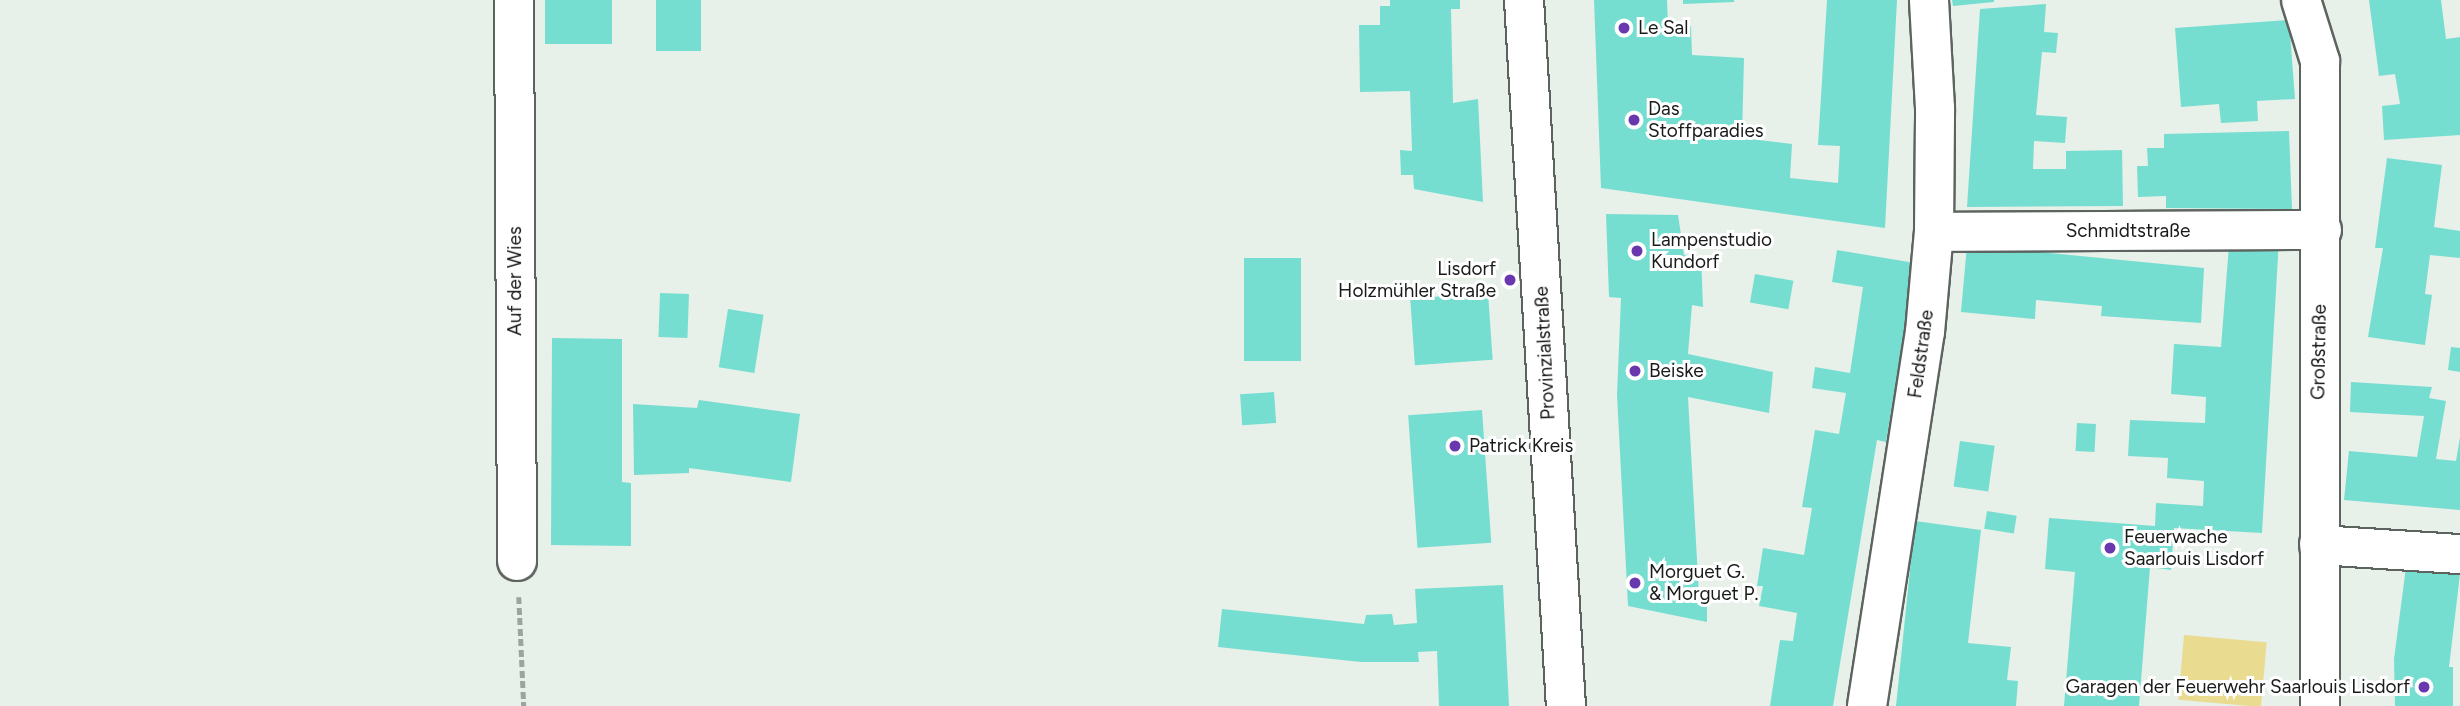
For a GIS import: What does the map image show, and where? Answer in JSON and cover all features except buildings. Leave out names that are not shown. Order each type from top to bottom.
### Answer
[{"type":"street","name":"Auf der Wies","points":[[514,0],[517,561]]},
{"type":"street","name":"Provinzialstraße","points":[[1524,0],[1566,706]]},
{"type":"street","name":"Feldstraße","points":[[1867,706],[1925,332],[1934,232],[1935,108],[1929,0]]},
{"type":"street","name":"Großstraße","points":[[2301,0],[2319,61],[2322,230],[2320,706]]},
{"type":"street","name":"Schmidtstraße","points":[[1934,232],[2322,230]]},
{"type":"street","points":[[2319,545],[2460,554]]},
{"type":"path","points":[[517,561],[524,706]]},
{"type":"shaded area","points":[[2184,635],[2267,642],[2261,706],[2178,700]]},
{"type":"place","name":"Le Sal","points":[[1624,28]]},
{"type":"place","name":"Das Stoffparadies","points":[[1634,120]]},
{"type":"place","name":"Lampenstudio Kundorf","points":[[1637,251]]},
{"type":"place","name":"Lisdorf Holzmühler Straße","points":[[1510,280]]},
{"type":"place","name":"Beiske","points":[[1635,371]]},
{"type":"place","name":"Patrick Kreis","points":[[1455,446]]},
{"type":"place","name":"Feuerwache Saarlouis Lisdorf","points":[[2110,548]]},
{"type":"place","name":"Morguet G. & Morguet P.","points":[[1635,583]]},
{"type":"place","name":"Garagen der Feuerwehr Saarlouis Lisdorf","points":[[2424,687]]}]
